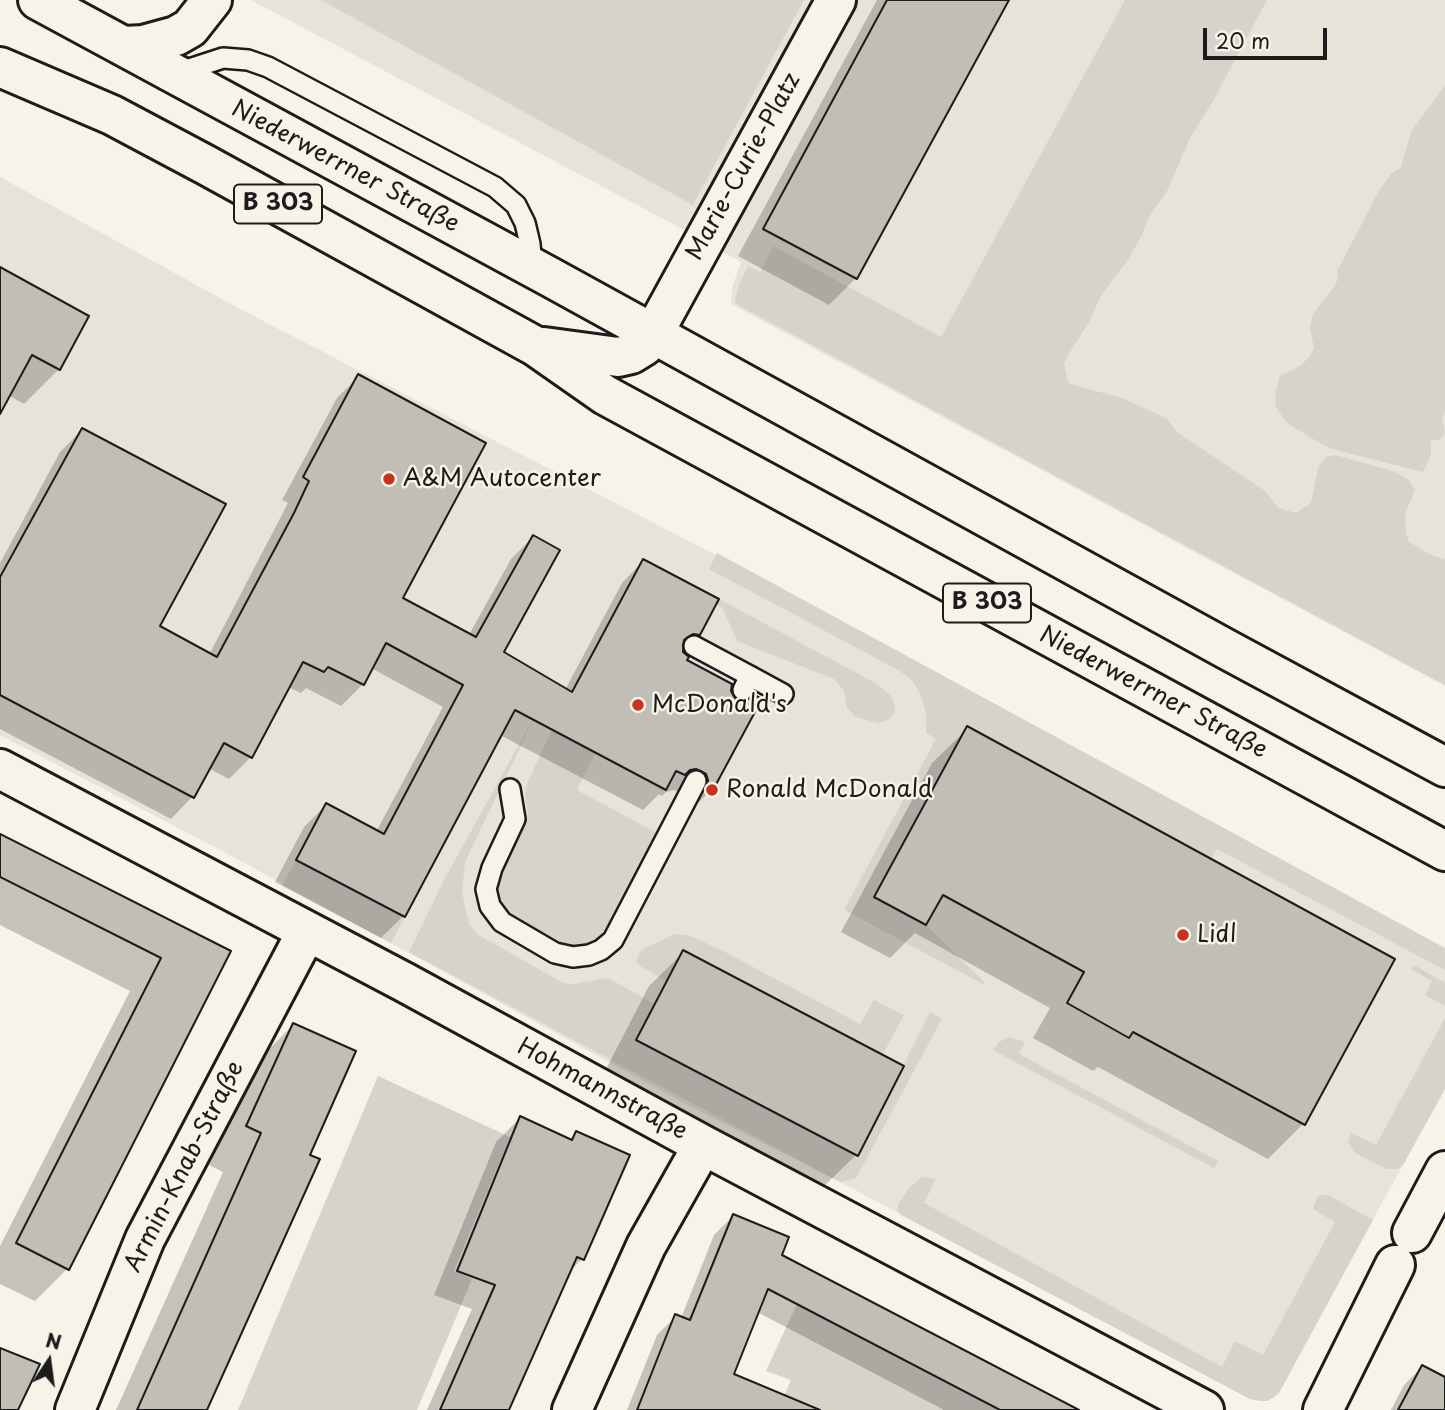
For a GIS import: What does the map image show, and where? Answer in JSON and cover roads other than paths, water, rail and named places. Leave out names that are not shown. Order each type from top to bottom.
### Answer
[{"type":"main road","name":"Niederwerrner Straße","points":[[38,0],[1445,766]]},
{"type":"main road","points":[[124,46],[143,45],[176,36],[190,28],[212,0]]},
{"type":"main road","name":"Marie-Curie-Platz","points":[[653,334],[836,0]]},
{"type":"main road","name":"Niederwerrner Straße","points":[[0,67],[112,115],[535,345],[617,402],[1445,851]]},
{"type":"main road","name":"Niederwerrner Straße","points":[[535,345],[618,357],[631,354],[644,346],[653,334]]},
{"type":"main road","name":"Hohmannstraße","points":[[0,769],[1204,1410]]},
{"type":"main road","name":"Armin-Knab-Straße","points":[[75,1410],[145,1239],[307,931]]},
{"type":"main road","points":[[572,1410],[646,1246],[704,1145]]},
{"type":"main road","points":[[1323,1410],[1404,1249],[1442,1185]]},
{"type":"lane","points":[[174,74],[223,58],[248,60],[268,67],[495,187],[516,205],[525,223],[530,244],[531,267]]},
{"type":"lane","points":[[694,646],[747,683],[783,694]]},
{"type":"lane","points":[[510,789],[515,819],[492,868],[486,889],[490,906],[502,922],[555,953],[573,957],[601,950],[612,940],[696,781]]},
{"type":"place","name":"A&M Autocenter","points":[[389,479]]},
{"type":"place","name":"McDonald's","points":[[638,705]]},
{"type":"place","name":"Ronald McDonald","points":[[712,790]]},
{"type":"place","name":"Lidl","points":[[1183,935]]}]
